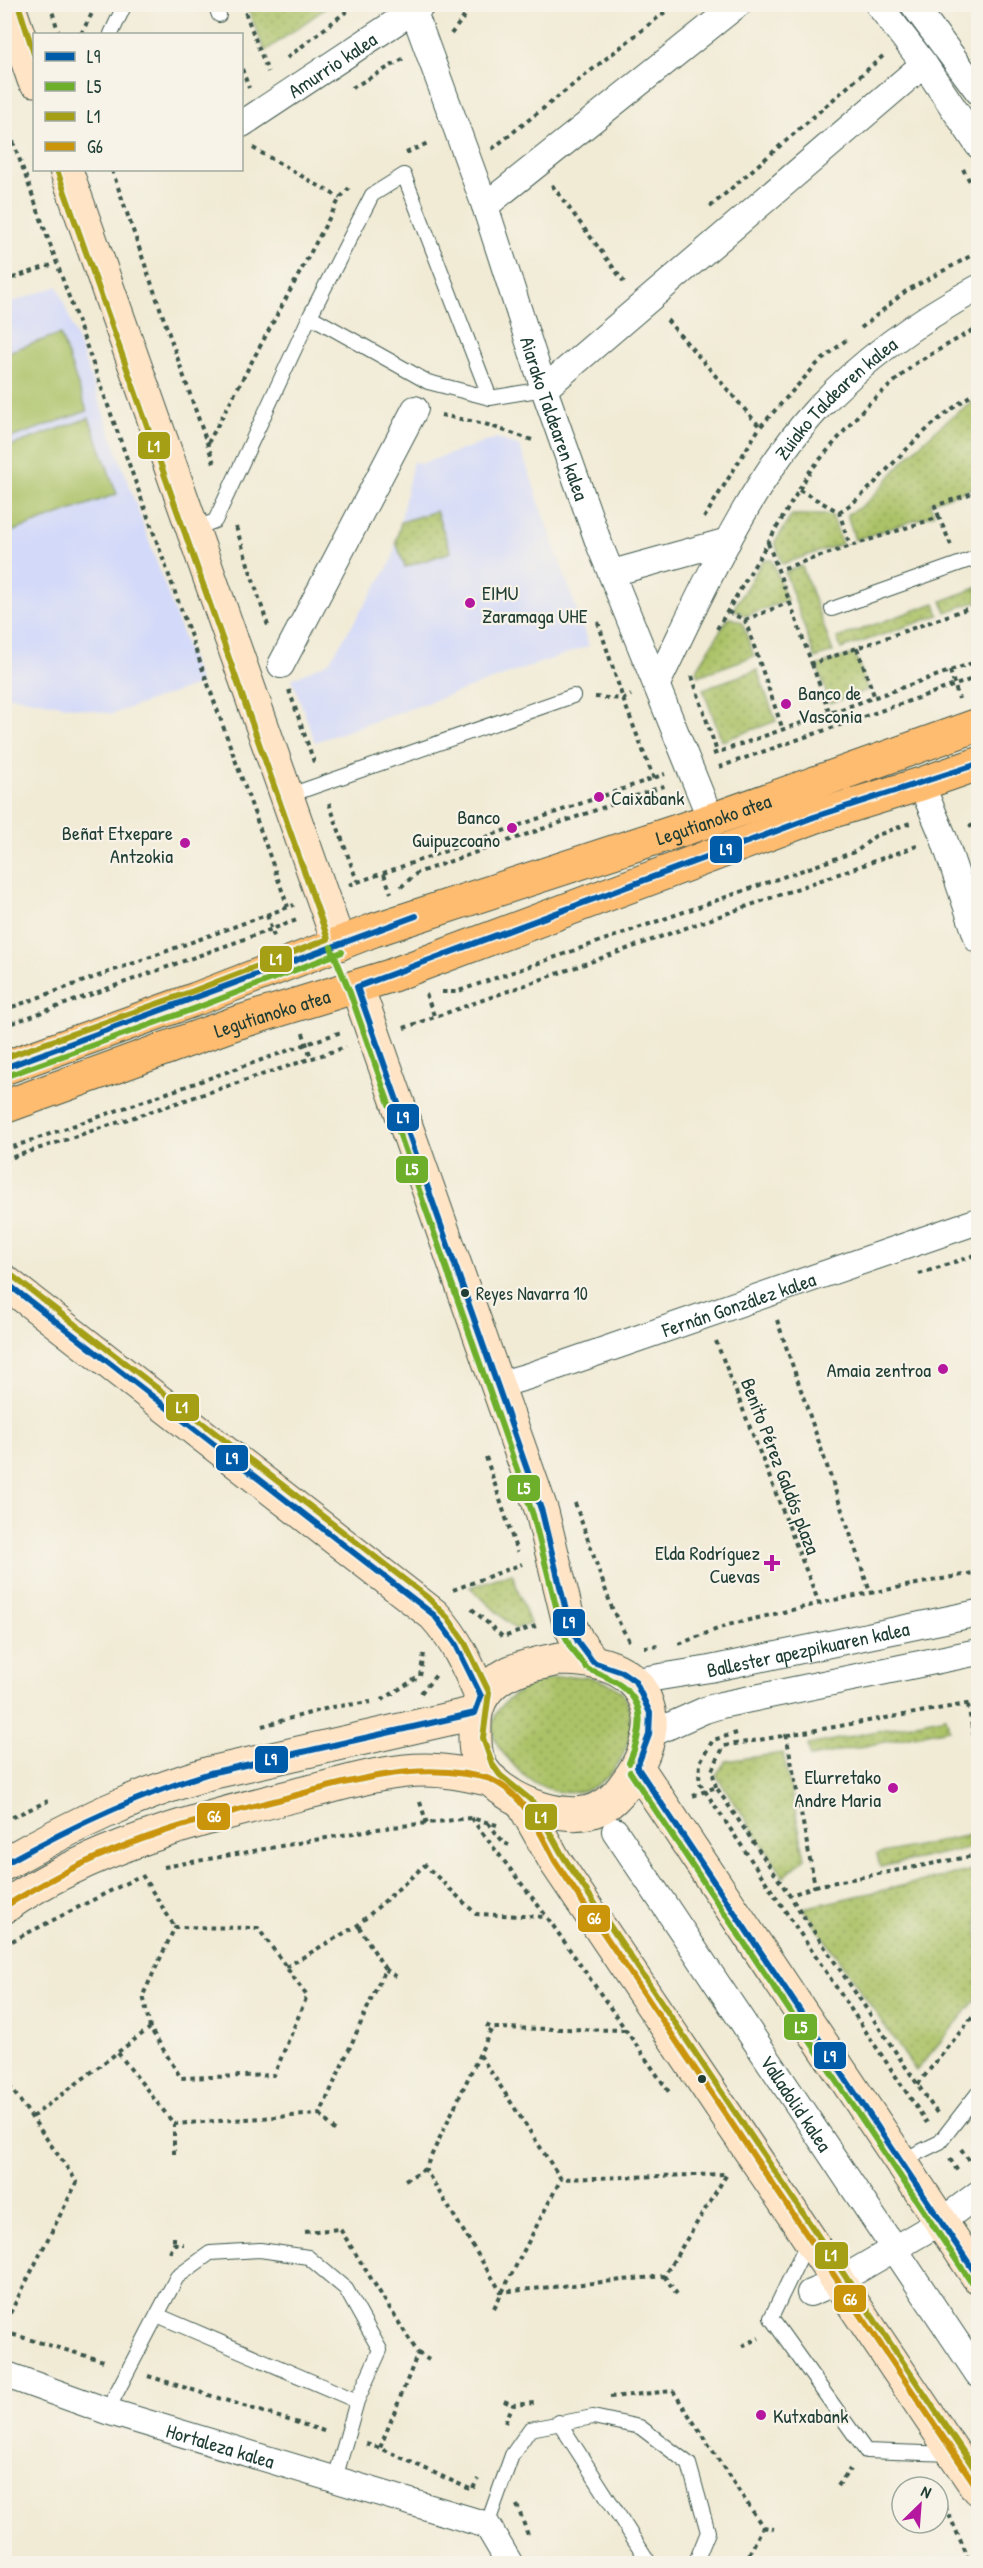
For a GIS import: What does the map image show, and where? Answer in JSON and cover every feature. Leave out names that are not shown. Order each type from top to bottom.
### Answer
[{"type":"main road","points":[[8,4],[33,77]]},
{"type":"main road","points":[[66,171],[323,902],[357,987],[542,1512],[569,1623],[578,1642],[593,1662]]},
{"type":"main road","name":"Legutianoko atea","points":[[4,1068],[196,999],[374,930],[711,820],[978,725]]},
{"type":"main road","name":"Legutianoko atea","points":[[4,1107],[233,1024],[357,987],[814,817],[978,764]]},
{"type":"main road","points":[[4,1281],[434,1615],[465,1658],[478,1704],[475,1748],[481,1767],[492,1780],[522,1802],[543,1810],[563,1813],[600,1808],[621,1791],[637,1767],[649,1736],[650,1713],[635,1681],[608,1666],[593,1662],[559,1659],[508,1674],[478,1704],[168,1785],[120,1804],[48,1839],[4,1864]]},
{"type":"main road","points":[[637,1767],[978,2277]]},
{"type":"main road","points":[[4,1907],[69,1870],[141,1839],[198,1820],[406,1771],[453,1771],[492,1780]]},
{"type":"main road","points":[[522,1802],[555,1861],[809,2239],[824,2288],[954,2454],[978,2489]]},
{"type":"street","points":[[485,206],[738,4]]},
{"type":"street","points":[[878,4],[924,64],[978,145]]},
{"type":"street","points":[[913,4],[978,91]]},
{"type":"street","name":"Aiarako Taldearen kalea","points":[[418,8],[544,389],[598,540],[711,820]]},
{"type":"street","name":"Amurrio kalea","points":[[251,132],[418,8]]},
{"type":"street","points":[[544,389],[924,64]]},
{"type":"street","name":"Zuiako Taldearen kalea","points":[[657,684],[728,541],[777,461],[817,409],[865,364],[940,309],[978,288]]},
{"type":"street","points":[[281,665],[415,409]]},
{"type":"street","points":[[612,573],[728,541]]},
{"type":"street","points":[[921,784],[978,940]]},
{"type":"street","name":"Fernán González kalea","points":[[498,1385],[978,1221]]},
{"type":"street","name":"Ballester apezpikuaren kalea","points":[[635,1681],[710,1669],[978,1613]]},
{"type":"street","name":"Ballester apezpikuaren kalea","points":[[649,1736],[705,1710],[978,1652]]},
{"type":"street","name":"Valladolid kalea","points":[[615,1831],[978,2374]]},
{"type":"street","points":[[824,2288],[942,2221],[977,2188]]},
{"type":"street","name":"Hortaleza kalea","points":[[4,2374],[107,2411],[487,2525]]},
{"type":"street","points":[[487,2525],[510,2564]]},
{"type":"lane","points":[[111,33],[125,4]]},
{"type":"lane","points":[[193,529],[214,521],[310,316],[372,195],[404,174],[490,398]]},
{"type":"lane","points":[[310,316],[428,382],[490,398],[544,389]]},
{"type":"lane","points":[[832,609],[978,557]]},
{"type":"lane","points":[[286,797],[573,696]]},
{"type":"lane","points":[[901,2161],[944,2136],[978,2093]]},
{"type":"lane","points":[[809,2239],[771,2318],[866,2451],[954,2454]]},
{"type":"lane","points":[[107,2411],[177,2277],[210,2253],[260,2250],[308,2257],[346,2289],[380,2350],[357,2401],[335,2479]]},
{"type":"lane","points":[[158,2314],[357,2401]]},
{"type":"lane","points":[[487,2525],[512,2455],[530,2429],[592,2417],[640,2427],[689,2463],[708,2532],[695,2564]]},
{"type":"lane","points":[[559,2422],[650,2564]]},
{"type":"path","points":[[50,4],[59,33]]},
{"type":"path","points":[[82,33],[97,4]]},
{"type":"path","points":[[242,4],[268,72]]},
{"type":"path","points":[[286,59],[356,4]]},
{"type":"path","points":[[488,152],[675,4]]},
{"type":"path","points":[[705,211],[886,54]]},
{"type":"path","points":[[342,93],[404,59],[408,69]]},
{"type":"path","points":[[262,78],[277,65]]},
{"type":"path","points":[[243,72],[250,89],[256,83]]},
{"type":"path","points":[[4,116],[288,907]]},
{"type":"path","points":[[251,132],[250,146],[339,198]]},
{"type":"path","points":[[400,156],[431,144],[427,133]]},
{"type":"path","points":[[112,171],[226,497],[281,665]]},
{"type":"path","points":[[548,180],[624,282],[615,289]]},
{"type":"path","points":[[207,444],[339,198],[354,183]]},
{"type":"path","points":[[4,281],[57,263]]},
{"type":"path","points":[[665,317],[760,427]]},
{"type":"path","points":[[715,632],[810,471],[865,407],[916,363],[978,327]]},
{"type":"path","points":[[839,512],[861,499],[904,452],[950,409],[978,391]]},
{"type":"path","points":[[415,409],[485,424],[541,443]]},
{"type":"path","points":[[799,490],[839,512],[850,546]]},
{"type":"path","points":[[939,517],[935,506],[978,491]]},
{"type":"path","points":[[768,542],[778,570]]},
{"type":"path","points":[[745,620],[790,602]]},
{"type":"path","points":[[728,612],[745,620],[783,730]]},
{"type":"path","points":[[595,613],[623,699],[654,779]]},
{"type":"path","points":[[857,648],[875,698]]},
{"type":"path","points":[[4,1026],[323,902],[654,779],[717,752],[978,661]]},
{"type":"path","points":[[812,664],[830,714]]},
{"type":"path","points":[[691,673],[717,752]]},
{"type":"path","points":[[573,696],[623,699],[657,684]]},
{"type":"path","points":[[417,997],[433,991],[456,992],[735,894],[857,851],[875,836],[938,826],[978,823]]},
{"type":"path","points":[[372,1030],[6,1160],[5,1149],[372,1030],[405,1028],[938,826]]},
{"type":"path","points":[[4,1010],[288,907],[323,902]]},
{"type":"path","points":[[405,1028],[409,1039]]},
{"type":"path","points":[[777,1320],[870,1593]]},
{"type":"path","name":"Benito Pérez Galdós plaza","points":[[716,1341],[819,1603]]},
{"type":"path","points":[[484,1452],[524,1575]]},
{"type":"path","points":[[572,1495],[613,1611],[632,1648]]},
{"type":"path","points":[[671,1645],[728,1625],[819,1603],[978,1572]]},
{"type":"path","points":[[452,1590],[461,1598]]},
{"type":"path","points":[[469,1606],[503,1637],[542,1624],[539,1614]]},
{"type":"path","points":[[261,1726],[332,1707],[382,1700],[420,1676],[426,1645]]},
{"type":"path","points":[[643,1647],[662,1646]]},
{"type":"path","points":[[977,2188],[974,2166],[944,2136],[918,2084],[716,1787],[712,1770],[724,1746],[978,1702]]},
{"type":"path","points":[[968,1705],[978,1759]]},
{"type":"path","points":[[786,1734],[815,1886]]},
{"type":"path","points":[[713,1740],[700,1762],[699,1782],[704,1791],[944,2136],[977,2188]]},
{"type":"path","points":[[664,1808],[716,1787]]},
{"type":"path","points":[[4,1821],[52,1800]]},
{"type":"path","points":[[154,1869],[376,1829],[471,1818]]},
{"type":"path","points":[[789,1896],[815,1886],[978,1855]]},
{"type":"path","points":[[285,1967],[358,1925],[425,1865],[476,1914],[547,1917]]},
{"type":"path","points":[[4,1945],[148,1872]]},
{"type":"path","points":[[142,1875],[175,1927]]},
{"type":"path","points":[[358,1925],[385,1969],[397,1977]]},
{"type":"path","points":[[175,1927],[258,1928],[307,1996],[274,2074],[181,2078],[150,2028],[143,1995],[175,1927]]},
{"type":"path","points":[[320,2114],[385,1969]]},
{"type":"path","points":[[918,2084],[978,2010]]},
{"type":"path","points":[[486,2025],[492,2028],[626,2030]]},
{"type":"path","points":[[32,2117],[150,2028]]},
{"type":"path","points":[[405,2180],[425,2169],[492,2028]]},
{"type":"path","points":[[118,2053],[174,2124],[174,2154]]},
{"type":"path","points":[[480,2054],[561,2179]]},
{"type":"path","points":[[4,2078],[77,2182],[4,2325]]},
{"type":"path","points":[[174,2124],[320,2114]]},
{"type":"path","points":[[320,2114],[338,2133]]},
{"type":"path","points":[[974,2166],[978,2160]]},
{"type":"path","points":[[425,2169],[501,2292]]},
{"type":"path","points":[[561,2179],[727,2174],[664,2276]]},
{"type":"path","points":[[494,2308],[561,2179]]},
{"type":"path","points":[[304,2232],[340,2228],[418,2353],[429,2360]]},
{"type":"path","points":[[169,2254],[174,2244],[174,2237]]},
{"type":"path","points":[[174,2244],[186,2243]]},
{"type":"path","points":[[501,2292],[664,2276]]},
{"type":"path","points":[[664,2276],[677,2294]]},
{"type":"path","points":[[4,2332],[380,2448],[472,2490],[483,2469]]},
{"type":"path","points":[[742,2346],[759,2338]]},
{"type":"path","points":[[380,2448],[418,2353]]},
{"type":"path","points":[[604,2397],[675,2390],[763,2527],[774,2529]]},
{"type":"path","points":[[504,2401],[513,2405],[536,2403]]},
{"type":"path","points":[[503,2426],[513,2405]]},
{"type":"path","points":[[838,2486],[850,2469]]},
{"type":"path","points":[[941,2564],[970,2562],[950,2517]]},
{"type":"path","points":[[744,2564],[763,2527]]},
{"type":"shaded area","points":[[58,286],[200,684],[112,714],[5,695],[4,305]]},
{"type":"shaded area","name":"EIMU Zaramaga UHE","points":[[497,438],[520,447],[589,646],[315,742],[292,679],[329,662],[392,561],[413,461],[420,464]]},
{"type":"green space","points":[[246,5],[330,5],[265,51]]},
{"type":"green space","points":[[60,334],[87,411],[5,440],[5,353]]},
{"type":"green space","points":[[978,398],[978,486],[930,503],[934,514],[855,540],[847,514],[871,498],[921,444]]},
{"type":"green space","points":[[89,418],[117,494],[5,534],[5,448]]},
{"type":"green space","points":[[436,511],[451,552],[405,567],[396,542],[401,522]]},
{"type":"green space","points":[[792,515],[832,515],[842,544],[782,564],[775,542]]},
{"type":"green space","points":[[763,560],[772,560],[787,600],[746,616],[734,608]]},
{"type":"green space","points":[[802,566],[833,652],[815,658],[785,572]]},
{"type":"green space","points":[[978,587],[978,601],[946,612],[942,601]]},
{"type":"green space","points":[[935,603],[939,615],[841,649],[837,638]]},
{"type":"green space","points":[[728,618],[742,622],[754,656],[698,676],[696,671]]},
{"type":"green space","points":[[855,653],[868,690],[830,703],[817,666]]},
{"type":"green space","points":[[757,670],[776,721],[722,741],[703,689]]},
{"type":"green space","points":[[512,1573],[530,1624],[515,1629],[470,1587]]},
{"type":"green space","points":[[571,1676],[610,1684],[627,1701],[631,1721],[628,1743],[618,1764],[602,1781],[581,1791],[555,1791],[526,1777],[504,1754],[496,1741],[493,1730],[494,1719],[506,1701],[516,1693],[544,1680]]},
{"type":"green space","points":[[946,1717],[949,1729],[810,1757],[808,1745]]},
{"type":"green space","points":[[783,1753],[805,1858],[784,1877],[716,1775],[726,1761]]},
{"type":"green space","points":[[971,1835],[974,1847],[880,1867],[877,1854]]},
{"type":"green space","points":[[978,1869],[978,1997],[916,2071],[803,1908]]},
{"type":"transit line","name":"L1","points":[[18,4],[33,51]]},
{"type":"transit line","name":"L1","points":[[4,1058],[193,991],[328,939],[58,173]]},
{"type":"transit line","name":"L9","points":[[978,764],[814,817],[357,987],[542,1512],[569,1623],[578,1642],[593,1662],[622,1672],[635,1681],[650,1713],[649,1735],[637,1767],[978,2277]]},
{"type":"transit line","name":"L9","points":[[4,1068],[416,916]]},
{"type":"transit line","name":"L5","points":[[331,947],[349,990],[533,1515],[561,1626],[570,1647],[586,1667]]},
{"type":"transit line","name":"L5","points":[[7,1076],[199,1007],[342,952]]},
{"type":"transit line","name":"L1","points":[[10,1274],[427,1597],[448,1618],[464,1641],[489,1692],[483,1738],[492,1764],[500,1775],[532,1801],[563,1856],[978,2474]]},
{"type":"transit line","name":"L9","points":[[4,1281],[434,1615],[455,1643],[481,1696],[475,1713],[210,1773],[157,1791],[54,1837],[4,1864]]},
{"type":"transit line","name":"L5","points":[[590,1670],[621,1686],[631,1695],[637,1705],[640,1717],[639,1730],[629,1763]]},
{"type":"transit line","name":"G6","points":[[4,1907],[82,1864],[150,1836],[347,1782],[394,1774],[442,1772],[486,1778],[504,1787],[514,1795],[530,1815],[555,1861],[978,2489]]},
{"type":"transit line","name":"L5","points":[[630,1772],[971,2282]]},
{"type":"place","name":"EIMU Zaramaga UHE","points":[[470,603]]},
{"type":"place","name":"Banco de Vasconia","points":[[786,704]]},
{"type":"place","name":"Caixabank","points":[[599,797]]},
{"type":"place","name":"Banco Guipuzcoano","points":[[512,828]]},
{"type":"place","name":"Beñat Etxepare Antzokia","points":[[185,843]]},
{"type":"place","name":"Reyes Navarra 10","points":[[465,1293]]},
{"type":"place","name":"Amaia zentroa","points":[[943,1369]]},
{"type":"place","name":"Elda Rodríguez Cuevas","points":[[772,1563]]},
{"type":"place","name":"Elurretako Andre Maria","points":[[893,1788]]},
{"type":"place","name":"Kutxabank","points":[[761,2415]]}]
